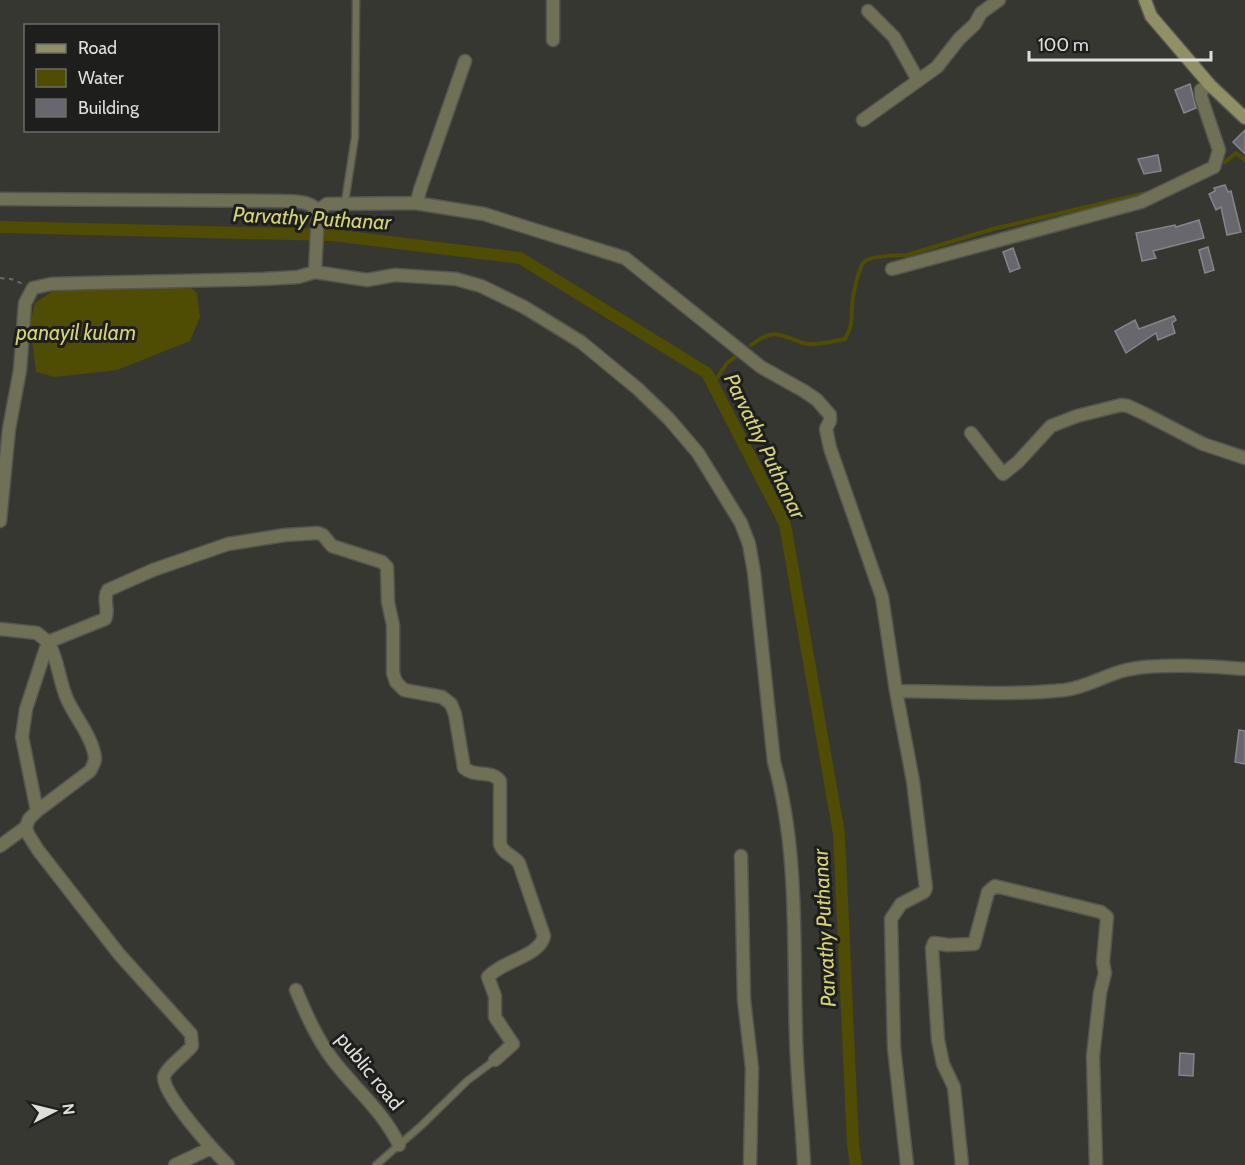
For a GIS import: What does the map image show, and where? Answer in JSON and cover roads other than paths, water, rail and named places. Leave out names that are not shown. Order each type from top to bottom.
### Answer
[{"type":"main road","points":[[1145,0],[1151,16],[1210,85],[1245,118]]},
{"type":"street","points":[[553,0],[553,40]]},
{"type":"street","points":[[863,120],[933,70],[975,24],[984,4],[999,0]]},
{"type":"street","points":[[867,11],[894,37],[918,81]]},
{"type":"street","points":[[419,204],[420,190],[465,61]]},
{"type":"street","points":[[892,269],[1141,202],[1214,167],[1220,150],[1201,97],[1201,90],[1210,85]]},
{"type":"street","points":[[0,199],[308,203],[318,212],[316,267]]},
{"type":"street","points":[[318,212],[327,204],[345,202],[419,204],[484,214],[625,258],[761,367],[804,391],[830,415],[826,429],[830,448],[882,597],[887,619],[896,691],[913,781],[926,888],[924,892],[901,904],[891,919],[894,1048],[907,1165]]},
{"type":"street","points":[[1,515],[9,429],[20,370],[25,303],[33,288],[51,284],[298,277],[316,267],[368,280],[395,275],[456,279],[481,286],[524,307],[581,342],[638,389],[669,419],[698,453],[741,523],[749,544],[754,572],[772,751],[783,795],[796,924],[796,1038],[804,1165]]},
{"type":"street","points":[[971,433],[1003,474],[1018,462],[1051,426],[1077,416],[1124,405],[1203,444],[1245,458]]},
{"type":"street","points":[[37,811],[22,737],[26,709],[48,642],[105,619],[107,615],[105,596],[108,590],[153,570],[245,541],[318,533],[323,535],[332,546],[382,562],[387,567],[388,602],[393,625],[393,673],[396,682],[404,690],[442,697],[448,701],[454,711],[464,768],[470,773],[493,775],[499,778],[501,790],[500,844],[502,850],[515,858],[521,866],[534,909],[544,932],[543,942],[537,948],[504,965],[488,977],[495,996],[495,1017],[513,1044],[495,1060]]},
{"type":"street","points":[[0,629],[37,633],[48,642],[62,685],[95,759],[90,771],[37,811],[29,819],[26,827],[0,846]]},
{"type":"street","points":[[896,691],[1037,692],[1068,690],[1125,670],[1138,668],[1245,669]]},
{"type":"street","points":[[26,827],[38,850],[119,954],[191,1034],[192,1046],[186,1055],[168,1069],[164,1077],[167,1092],[228,1165]]},
{"type":"street","points":[[741,856],[744,1000],[752,1068],[750,1165]]},
{"type":"street","points":[[962,1165],[954,1087],[943,1064],[938,1040],[932,948],[934,943],[971,945],[976,942],[988,892],[995,886],[1101,912],[1107,916],[1105,973],[1100,993],[1093,1056],[1096,1165]]},
{"type":"street","name":"public road","points":[[296,990],[325,1049],[378,1111],[399,1144]]},
{"type":"street","points":[[175,1165],[212,1148]]},
{"type":"lane","points":[[345,202],[355,137],[356,0]]},
{"type":"lane","points":[[376,1165],[467,1082],[495,1060]]},
{"type":"water","name":"panayil kulam","points":[[184,282],[197,293],[200,317],[190,341],[117,370],[55,377],[36,372],[30,324],[35,303],[53,291]]},
{"type":"waterway","points":[[1225,162],[1236,153],[1245,160]]},
{"type":"waterway","points":[[751,345],[772,334],[807,344],[845,339],[851,323],[857,278],[860,268],[868,259],[907,255],[993,229],[1146,193]]},
{"type":"waterway","name":"Parvathy Puthanar","points":[[0,227],[332,235],[520,258],[707,373],[785,524],[839,834],[853,1144],[856,1165]]},
{"type":"waterway","points":[[713,384],[727,363],[735,357]]}]
